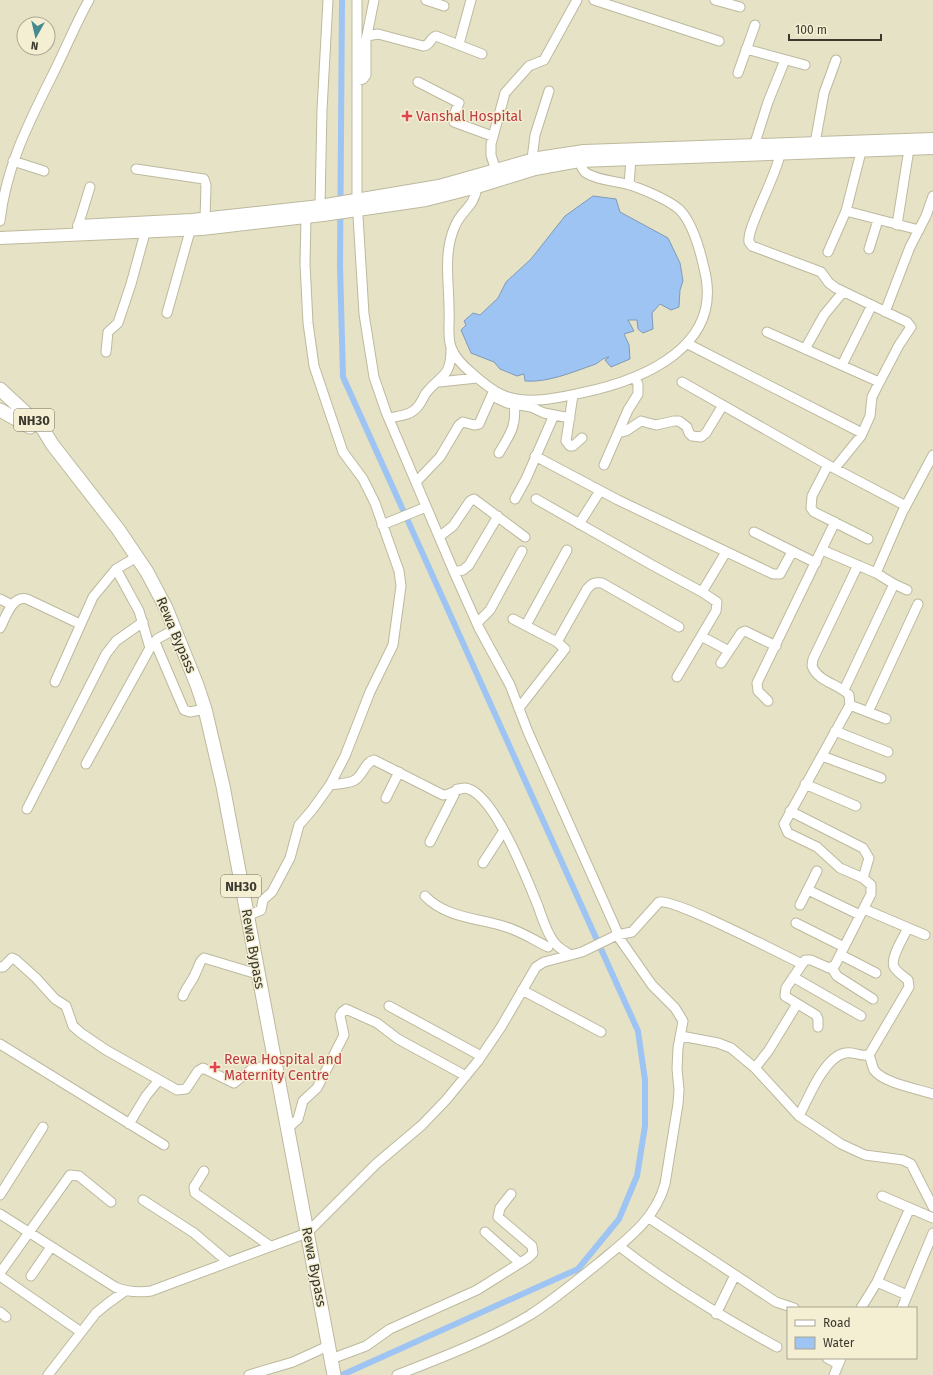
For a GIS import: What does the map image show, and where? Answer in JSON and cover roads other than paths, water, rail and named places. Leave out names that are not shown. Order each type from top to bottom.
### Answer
[{"type":"highway","points":[[0,379],[34,410],[43,430]]},
{"type":"highway","name":"Rewa Bypass","points":[[0,389],[5,404],[30,427],[52,444]]},
{"type":"highway","name":"Rewa Bypass","points":[[5,404],[43,430],[52,444],[91,492],[138,557],[156,588],[175,630],[205,709],[248,916],[274,1064],[333,1367]]},
{"type":"main road","points":[[0,238],[145,233],[192,225],[205,219],[353,205],[426,200],[477,187],[535,169],[579,161],[816,143],[933,139]]},
{"type":"main road","points":[[752,149],[780,154],[933,148]]},
{"type":"main road","points":[[353,205],[438,186],[532,160],[584,151],[634,156]]},
{"type":"main road","points":[[0,230],[78,226],[192,225],[306,217],[322,209]]},
{"type":"street","points":[[0,221],[2,197],[20,141],[89,0]]},
{"type":"street","points":[[322,209],[322,110],[328,0]]},
{"type":"street","points":[[357,0],[357,81],[353,205],[364,314],[374,377],[389,418],[416,482],[424,508],[439,537],[477,624],[510,685],[616,929],[614,936]]},
{"type":"street","points":[[357,81],[363,79],[366,75],[367,36],[374,0]]},
{"type":"street","points":[[426,0],[444,6]]},
{"type":"street","points":[[459,44],[471,0]]},
{"type":"street","points":[[496,171],[490,150],[492,136],[506,91],[529,66],[544,60],[577,0]]},
{"type":"street","points":[[594,0],[719,41]]},
{"type":"street","points":[[715,0],[740,7]]},
{"type":"street","points":[[738,73],[755,25]]},
{"type":"street","points":[[367,36],[378,34],[419,46],[426,46],[436,36],[482,54]]},
{"type":"street","points":[[746,49],[805,65]]},
{"type":"street","points":[[752,149],[768,102],[785,60]]},
{"type":"street","points":[[816,143],[824,93],[836,60]]},
{"type":"street","points":[[418,82],[459,102],[453,119],[454,122],[492,136]]},
{"type":"street","points":[[532,160],[537,128],[549,91]]},
{"type":"street","points":[[897,225],[909,149]]},
{"type":"street","points":[[828,252],[846,211],[861,152]]},
{"type":"street","points":[[780,154],[778,166],[750,230],[749,242],[752,246],[821,272],[829,283],[843,292],[907,322],[911,327],[899,345],[872,397],[870,416],[862,434],[832,467],[812,496],[811,508],[814,512],[868,539]]},
{"type":"street","points":[[629,185],[634,156]]},
{"type":"street","points":[[13,161],[44,170]]},
{"type":"street","points":[[493,393],[534,400],[573,395],[617,384],[644,375],[688,344],[698,329],[708,305],[708,287],[694,237],[686,219],[679,210],[666,201],[629,185],[594,177],[582,169],[579,161]]},
{"type":"street","points":[[136,169],[204,179],[206,185],[205,219]]},
{"type":"street","points":[[78,226],[90,187]]},
{"type":"street","points":[[389,418],[412,412],[419,406],[427,392],[440,382],[449,367],[451,349],[449,331],[450,308],[446,257],[455,225],[475,199],[477,187]]},
{"type":"street","points":[[886,312],[908,253],[933,196]]},
{"type":"street","points":[[846,211],[919,230]]},
{"type":"street","points":[[248,916],[261,910],[263,900],[272,892],[290,858],[299,825],[330,785],[345,756],[370,692],[394,640],[402,582],[386,524],[367,486],[348,460],[339,443],[314,366],[308,323],[305,264],[306,217]]},
{"type":"street","points":[[869,248],[878,220]]},
{"type":"street","points":[[166,313],[192,225]]},
{"type":"street","points":[[106,352],[108,332],[118,323],[131,284],[145,233]]},
{"type":"street","points":[[805,349],[824,315],[843,292]]},
{"type":"street","points":[[842,365],[872,306]]},
{"type":"street","points":[[767,332],[879,382]]},
{"type":"street","points":[[688,344],[862,434]]},
{"type":"street","points":[[451,349],[463,366],[493,393],[507,403],[531,407],[544,413],[570,418]]},
{"type":"street","points":[[440,382],[477,378]]},
{"type":"street","points":[[604,465],[638,394],[638,384],[635,378]]},
{"type":"street","points":[[682,382],[832,467],[906,506]]},
{"type":"street","points":[[416,482],[440,457],[459,425],[463,422],[474,425],[479,424],[493,393]]},
{"type":"street","points":[[573,395],[566,441],[568,444],[574,446],[582,438]]},
{"type":"street","points":[[499,453],[513,429],[516,415],[514,404]]},
{"type":"street","points":[[618,433],[626,431],[642,421],[656,426],[674,421],[683,423],[692,436],[701,436],[706,433],[723,405]]},
{"type":"street","points":[[515,499],[554,415]]},
{"type":"street","points":[[876,574],[906,506],[933,455]]},
{"type":"street","points":[[535,456],[600,491],[773,574],[777,575],[781,572],[792,552]]},
{"type":"street","points":[[579,524],[600,491]]},
{"type":"street","points":[[439,537],[450,529],[473,499],[478,500],[525,537]]},
{"type":"street","points":[[536,499],[702,592],[717,602],[718,607],[677,677]]},
{"type":"street","points":[[386,524],[424,508]]},
{"type":"street","points":[[454,572],[463,570],[468,566],[498,516]]},
{"type":"street","points":[[768,701],[756,688],[835,522]]},
{"type":"street","points":[[754,532],[816,563]]},
{"type":"street","points":[[526,626],[567,550]]},
{"type":"street","points":[[822,550],[876,574],[907,590]]},
{"type":"street","points":[[477,624],[490,610],[522,551]]},
{"type":"street","points":[[702,592],[726,552]]},
{"type":"street","points":[[55,682],[93,597],[116,569],[138,557]]},
{"type":"street","points":[[832,968],[862,912],[872,889],[869,882],[840,868],[817,847],[788,833],[784,824],[850,705],[849,695],[844,690],[819,676],[812,666],[813,659],[858,566]]},
{"type":"street","points":[[116,569],[133,598],[152,645],[184,710],[190,712],[205,709]]},
{"type":"street","points":[[557,642],[587,589],[591,584],[596,582],[679,627]]},
{"type":"street","points":[[844,690],[894,584]]},
{"type":"street","points":[[0,628],[17,598],[27,599],[80,624]]},
{"type":"street","points":[[0,599],[12,605]]},
{"type":"street","points":[[868,712],[918,604]]},
{"type":"street","points":[[513,619],[564,647],[564,652],[519,708]]},
{"type":"street","points":[[27,809],[106,654],[116,641],[143,622]]},
{"type":"street","points":[[86,764],[152,645],[175,630]]},
{"type":"street","points":[[721,663],[741,633],[745,631],[776,646]]},
{"type":"street","points":[[701,636],[729,651]]},
{"type":"street","points":[[850,705],[886,719]]},
{"type":"street","points":[[836,731],[888,752]]},
{"type":"street","points":[[822,756],[881,778]]},
{"type":"street","points":[[0,1214],[114,1287],[137,1293],[151,1291],[307,1233],[376,1164],[422,1125],[466,1076],[481,1056],[539,965],[550,943],[523,870],[493,811],[483,799],[468,789],[457,789],[448,794],[444,794],[379,761],[372,760],[353,781],[330,785]]},
{"type":"street","points":[[386,798],[399,772]]},
{"type":"street","points":[[805,784],[856,806]]},
{"type":"street","points":[[430,842],[457,789]]},
{"type":"street","points":[[790,811],[863,848],[869,858],[863,878]]},
{"type":"street","points":[[483,863],[504,832]]},
{"type":"street","points":[[800,905],[818,871]]},
{"type":"street","points":[[808,890],[925,935]]},
{"type":"street","points":[[425,896],[439,908],[456,915],[508,927],[550,943],[571,955]]},
{"type":"street","points":[[539,965],[582,952],[614,936],[632,932],[654,906],[663,901],[698,914],[802,964]]},
{"type":"street","points":[[796,923],[876,973]]},
{"type":"street","points":[[869,1055],[909,987],[908,980],[899,973],[893,964],[894,957],[908,928]]},
{"type":"street","points":[[397,1375],[453,1353],[529,1316],[553,1299],[619,1246],[649,1218],[662,1194],[665,1184],[678,1104],[679,1090],[677,1069],[683,1021],[681,1015],[652,985],[614,936]]},
{"type":"street","points":[[0,967],[3,967],[12,958],[16,960],[55,998],[66,1006],[70,1012],[73,1026],[81,1033],[106,1050],[177,1090],[184,1090],[189,1086],[198,1072],[203,1068],[234,1083],[252,1069],[274,1064]]},
{"type":"street","points":[[183,996],[186,986],[196,973],[202,958],[258,974]]},
{"type":"street","points":[[818,1026],[819,1022],[816,1015],[785,996],[786,988],[802,964],[808,959],[832,968],[837,976],[873,999]]},
{"type":"street","points":[[793,977],[861,1016]]},
{"type":"street","points":[[522,990],[602,1032]]},
{"type":"street","points":[[755,1068],[769,1050],[797,1004]]},
{"type":"street","points":[[389,1006],[481,1056]]},
{"type":"street","points":[[287,1129],[298,1119],[303,1101],[317,1088],[344,1035],[340,1016],[346,1009],[377,1023],[398,1039],[466,1076]]},
{"type":"street","points":[[681,1036],[718,1043],[731,1048],[755,1068],[799,1116],[841,1144],[865,1155],[904,1160],[911,1164],[933,1207]]},
{"type":"street","points":[[0,1044],[164,1145]]},
{"type":"street","points":[[799,1116],[819,1077],[831,1062],[843,1053],[852,1052],[862,1056],[869,1055]]},
{"type":"street","points":[[869,1055],[874,1069],[882,1077],[933,1094]]},
{"type":"street","points":[[129,1124],[146,1096],[159,1080]]},
{"type":"street","points":[[0,1195],[43,1127]]},
{"type":"street","points":[[204,1171],[195,1184],[195,1193],[270,1246]]},
{"type":"street","points":[[0,1273],[70,1175],[79,1176],[111,1202]]},
{"type":"street","points":[[333,1367],[372,1343],[390,1329],[462,1298],[520,1263],[533,1253],[532,1246],[499,1220],[498,1214],[500,1208],[511,1194]]},
{"type":"street","points":[[882,1196],[933,1218]]},
{"type":"street","points":[[143,1200],[194,1233],[228,1262]]},
{"type":"street","points":[[862,1307],[877,1282],[910,1208]]},
{"type":"street","points":[[649,1218],[776,1302],[791,1307]]},
{"type":"street","points":[[485,1232],[520,1263]]},
{"type":"street","points":[[902,1307],[933,1232]]},
{"type":"street","points":[[619,1246],[642,1264],[716,1314],[777,1347]]},
{"type":"street","points":[[31,1276],[51,1247]]},
{"type":"street","points":[[716,1314],[735,1275]]},
{"type":"street","points":[[0,1276],[51,1313],[81,1332]]},
{"type":"street","points":[[877,1282],[907,1295]]},
{"type":"street","points":[[48,1375],[81,1332],[107,1304],[125,1291]]},
{"type":"street","points":[[249,1375],[293,1362],[328,1346]]},
{"type":"street","points":[[834,1375],[840,1361]]},
{"type":"water","points":[[593,196],[616,199],[620,212],[668,238],[680,263],[683,281],[680,290],[679,307],[671,310],[660,304],[652,313],[653,329],[643,333],[638,329],[637,320],[628,320],[634,331],[624,334],[629,345],[630,359],[611,367],[605,360],[609,357],[604,358],[595,364],[551,379],[525,381],[524,374],[517,376],[500,369],[494,362],[471,353],[461,330],[466,325],[464,321],[473,313],[480,315],[498,298],[506,282],[531,259],[565,216]]},
{"type":"waterway","points":[[342,0],[340,266],[343,377],[638,1031],[645,1080],[645,1126],[637,1176],[619,1219],[578,1269],[342,1375]]},
{"type":"place","name":"Vanshal Hospital","points":[[407,116]]},
{"type":"place","name":"Rewa Hospital and Maternity Centre","points":[[215,1067]]}]
